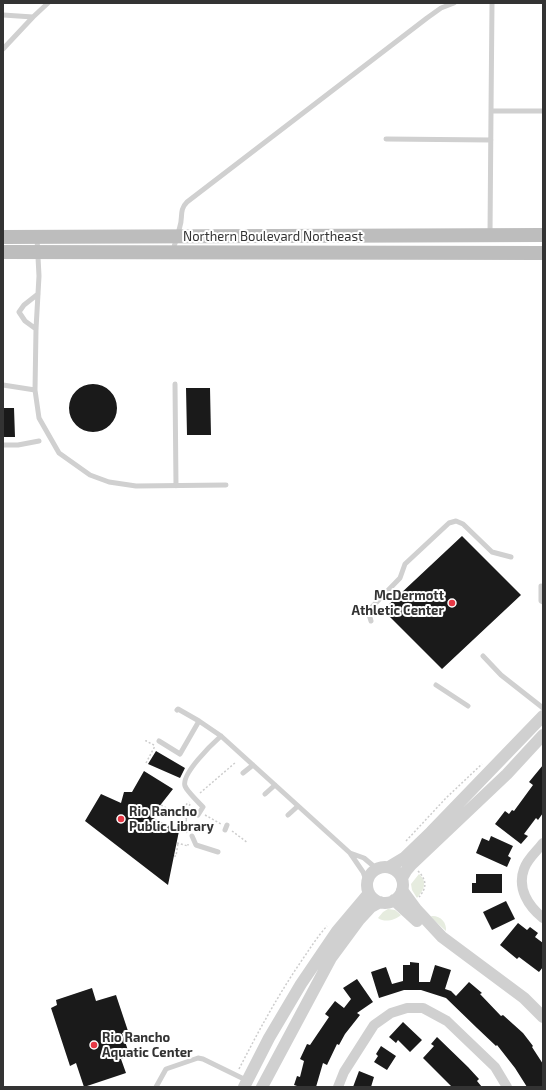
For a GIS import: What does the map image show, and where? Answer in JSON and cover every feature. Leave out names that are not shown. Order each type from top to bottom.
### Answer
[{"type":"main road","name":"Northern Boulevard Northeast","points":[[3,237],[543,235]]},
{"type":"main road","name":"Northern Boulevard Northeast","points":[[3,252],[543,253]]},
{"type":"street","points":[[490,236],[490,253]]},
{"type":"street","points":[[246,1084],[268,1038],[300,984],[336,931],[368,888],[372,872],[404,858],[543,716]]},
{"type":"street","points":[[368,888],[372,898],[380,902],[390,902],[398,898],[406,871],[411,865],[506,774],[543,735]]},
{"type":"street","points":[[543,843],[524,868],[522,883],[525,899],[543,918]]},
{"type":"street","points":[[383,868],[399,873],[402,884],[416,909],[442,937],[524,998],[543,1017]]},
{"type":"street","points":[[394,900],[431,932],[442,937]]},
{"type":"street","points":[[262,1087],[331,958],[359,920],[371,908],[380,902]]},
{"type":"street","points":[[338,1087],[344,1072],[374,1024],[391,1014],[408,1008],[423,1008],[447,1021],[495,1067],[507,1087]]},
{"type":"lane","points":[[3,49],[48,3]]},
{"type":"lane","points":[[173,252],[180,225],[182,209],[187,202],[427,18],[441,8],[454,3]]},
{"type":"lane","points":[[490,236],[492,3]]},
{"type":"lane","points":[[3,15],[33,17]]},
{"type":"lane","points":[[491,111],[543,111]]},
{"type":"lane","points":[[386,139],[491,140]]},
{"type":"lane","points":[[37,237],[38,294],[35,390],[39,418],[59,453],[90,474],[109,482],[136,486],[226,485]]},
{"type":"lane","points":[[36,330],[19,312],[24,305],[38,294]]},
{"type":"lane","points":[[175,384],[176,486]]},
{"type":"lane","points":[[3,385],[35,390]]},
{"type":"lane","points":[[3,444],[18,445],[39,441]]},
{"type":"lane","points":[[371,620],[368,611],[400,578],[405,564],[449,523],[456,521],[463,524],[492,552],[511,557]]},
{"type":"lane","points":[[541,586],[541,600],[543,602]]},
{"type":"lane","points":[[483,656],[501,675],[543,708]]},
{"type":"lane","points":[[436,685],[468,706]]},
{"type":"lane","points":[[177,710],[178,709],[200,721],[221,736],[350,853],[363,872],[368,888]]},
{"type":"lane","points":[[159,741],[180,754],[200,721]]},
{"type":"lane","points":[[198,815],[203,807],[185,786],[185,780],[193,767],[210,746],[221,736]]},
{"type":"lane","points":[[243,773],[253,765]]},
{"type":"lane","points":[[265,794],[275,785]]},
{"type":"lane","points":[[288,815],[298,806]]},
{"type":"lane","points":[[192,836],[196,845],[218,852]]},
{"type":"lane","points":[[350,853],[364,858],[383,868]]},
{"type":"lane","points":[[156,1087],[166,1069],[198,1058],[203,1059],[246,1084]]},
{"type":"path","points":[[146,763],[155,746]]},
{"type":"path","points":[[197,795],[236,762]]},
{"type":"path","points":[[174,856],[176,856],[178,843],[188,846],[185,827],[191,801],[176,813]]},
{"type":"path","points":[[160,805],[187,819]]},
{"type":"path","points":[[204,814],[225,827]]},
{"type":"path","points":[[231,830],[248,843]]},
{"type":"path","points":[[416,876],[423,868]]},
{"type":"path","points":[[417,900],[426,884],[419,872]]},
{"type":"shaded area","points":[[419,874],[422,877],[424,886],[422,892],[417,898],[412,890],[411,884]]},
{"type":"shaded area","points":[[388,909],[395,910],[401,915],[390,920],[381,920],[378,918]]},
{"type":"shaded area","points":[[431,916],[440,918],[444,922],[446,931],[433,919]]},
{"type":"building","points":[[88,384],[98,384],[110,391],[117,403],[117,413],[110,425],[98,432],[88,432],[80,428],[73,421],[69,413],[69,403],[73,395],[80,388]]},
{"type":"building","points":[[186,388],[210,388],[211,435],[187,435]]},
{"type":"building","points":[[3,408],[14,408],[15,437],[3,437]]},
{"type":"building","name":"McDermott Athletic Center","points":[[462,536],[521,595],[442,669],[383,610]]},
{"type":"building","points":[[156,751],[185,768],[180,778],[148,764]]},
{"type":"building","points":[[543,765],[543,813],[538,820],[536,818],[524,834],[528,836],[521,844],[495,824],[505,811],[509,814],[512,810],[514,811],[533,785],[529,782]]},
{"type":"building","name":"Rio Rancho Public Library","points":[[144,771],[173,789],[151,817],[179,831],[168,885],[85,821],[101,794],[121,803],[124,792],[132,792]]},
{"type":"building","points":[[491,836],[513,846],[508,856],[511,858],[507,867],[476,853],[482,838],[489,841]]},
{"type":"building","points":[[476,874],[502,874],[502,893],[472,893],[472,883],[476,883]]},
{"type":"building","points":[[506,901],[515,919],[492,930],[483,912]]},
{"type":"building","points":[[518,923],[527,930],[530,927],[538,933],[535,937],[543,943],[543,967],[539,972],[519,957],[517,959],[500,945]]},
{"type":"building","points":[[410,962],[419,963],[419,982],[430,982],[435,965],[451,970],[445,989],[451,991],[456,996],[469,982],[482,993],[480,994],[501,1016],[503,1015],[523,1033],[533,1046],[532,1047],[543,1064],[543,1087],[527,1087],[515,1068],[497,1045],[496,1046],[446,998],[421,990],[404,990],[379,998],[371,972],[386,967],[392,984],[403,981],[403,965],[410,965]]},
{"type":"building","points":[[357,979],[373,1002],[357,1013],[360,1015],[345,1034],[339,1045],[337,1044],[327,1065],[323,1063],[316,1087],[300,1087],[294,1085],[297,1076],[300,1077],[304,1061],[300,1059],[307,1044],[310,1045],[329,1017],[325,1014],[335,1001],[344,1008],[351,999],[343,988]]},
{"type":"building","name":"Rio Rancho Aquatic Center","points":[[92,988],[96,1001],[116,995],[128,1031],[122,1033],[130,1056],[121,1059],[126,1073],[84,1087],[76,1063],[70,1066],[51,1008],[57,1005],[56,1000]]},
{"type":"building","points":[[403,1022],[422,1040],[410,1052],[398,1040],[396,1043],[389,1037]]},
{"type":"building","points":[[437,1037],[479,1079],[477,1081],[482,1087],[452,1087],[423,1058],[434,1046],[431,1044]]},
{"type":"building","points":[[381,1046],[396,1056],[387,1070],[374,1062],[378,1056],[376,1054]]},
{"type":"building","points":[[359,1071],[374,1077],[371,1087],[353,1087]]},
{"type":"place","name":"McDermott Athletic Center","points":[[452,603]]},
{"type":"place","name":"Rio Rancho Public Library","points":[[121,819]]},
{"type":"place","name":"Rio Rancho Aquatic Center","points":[[94,1045]]}]
